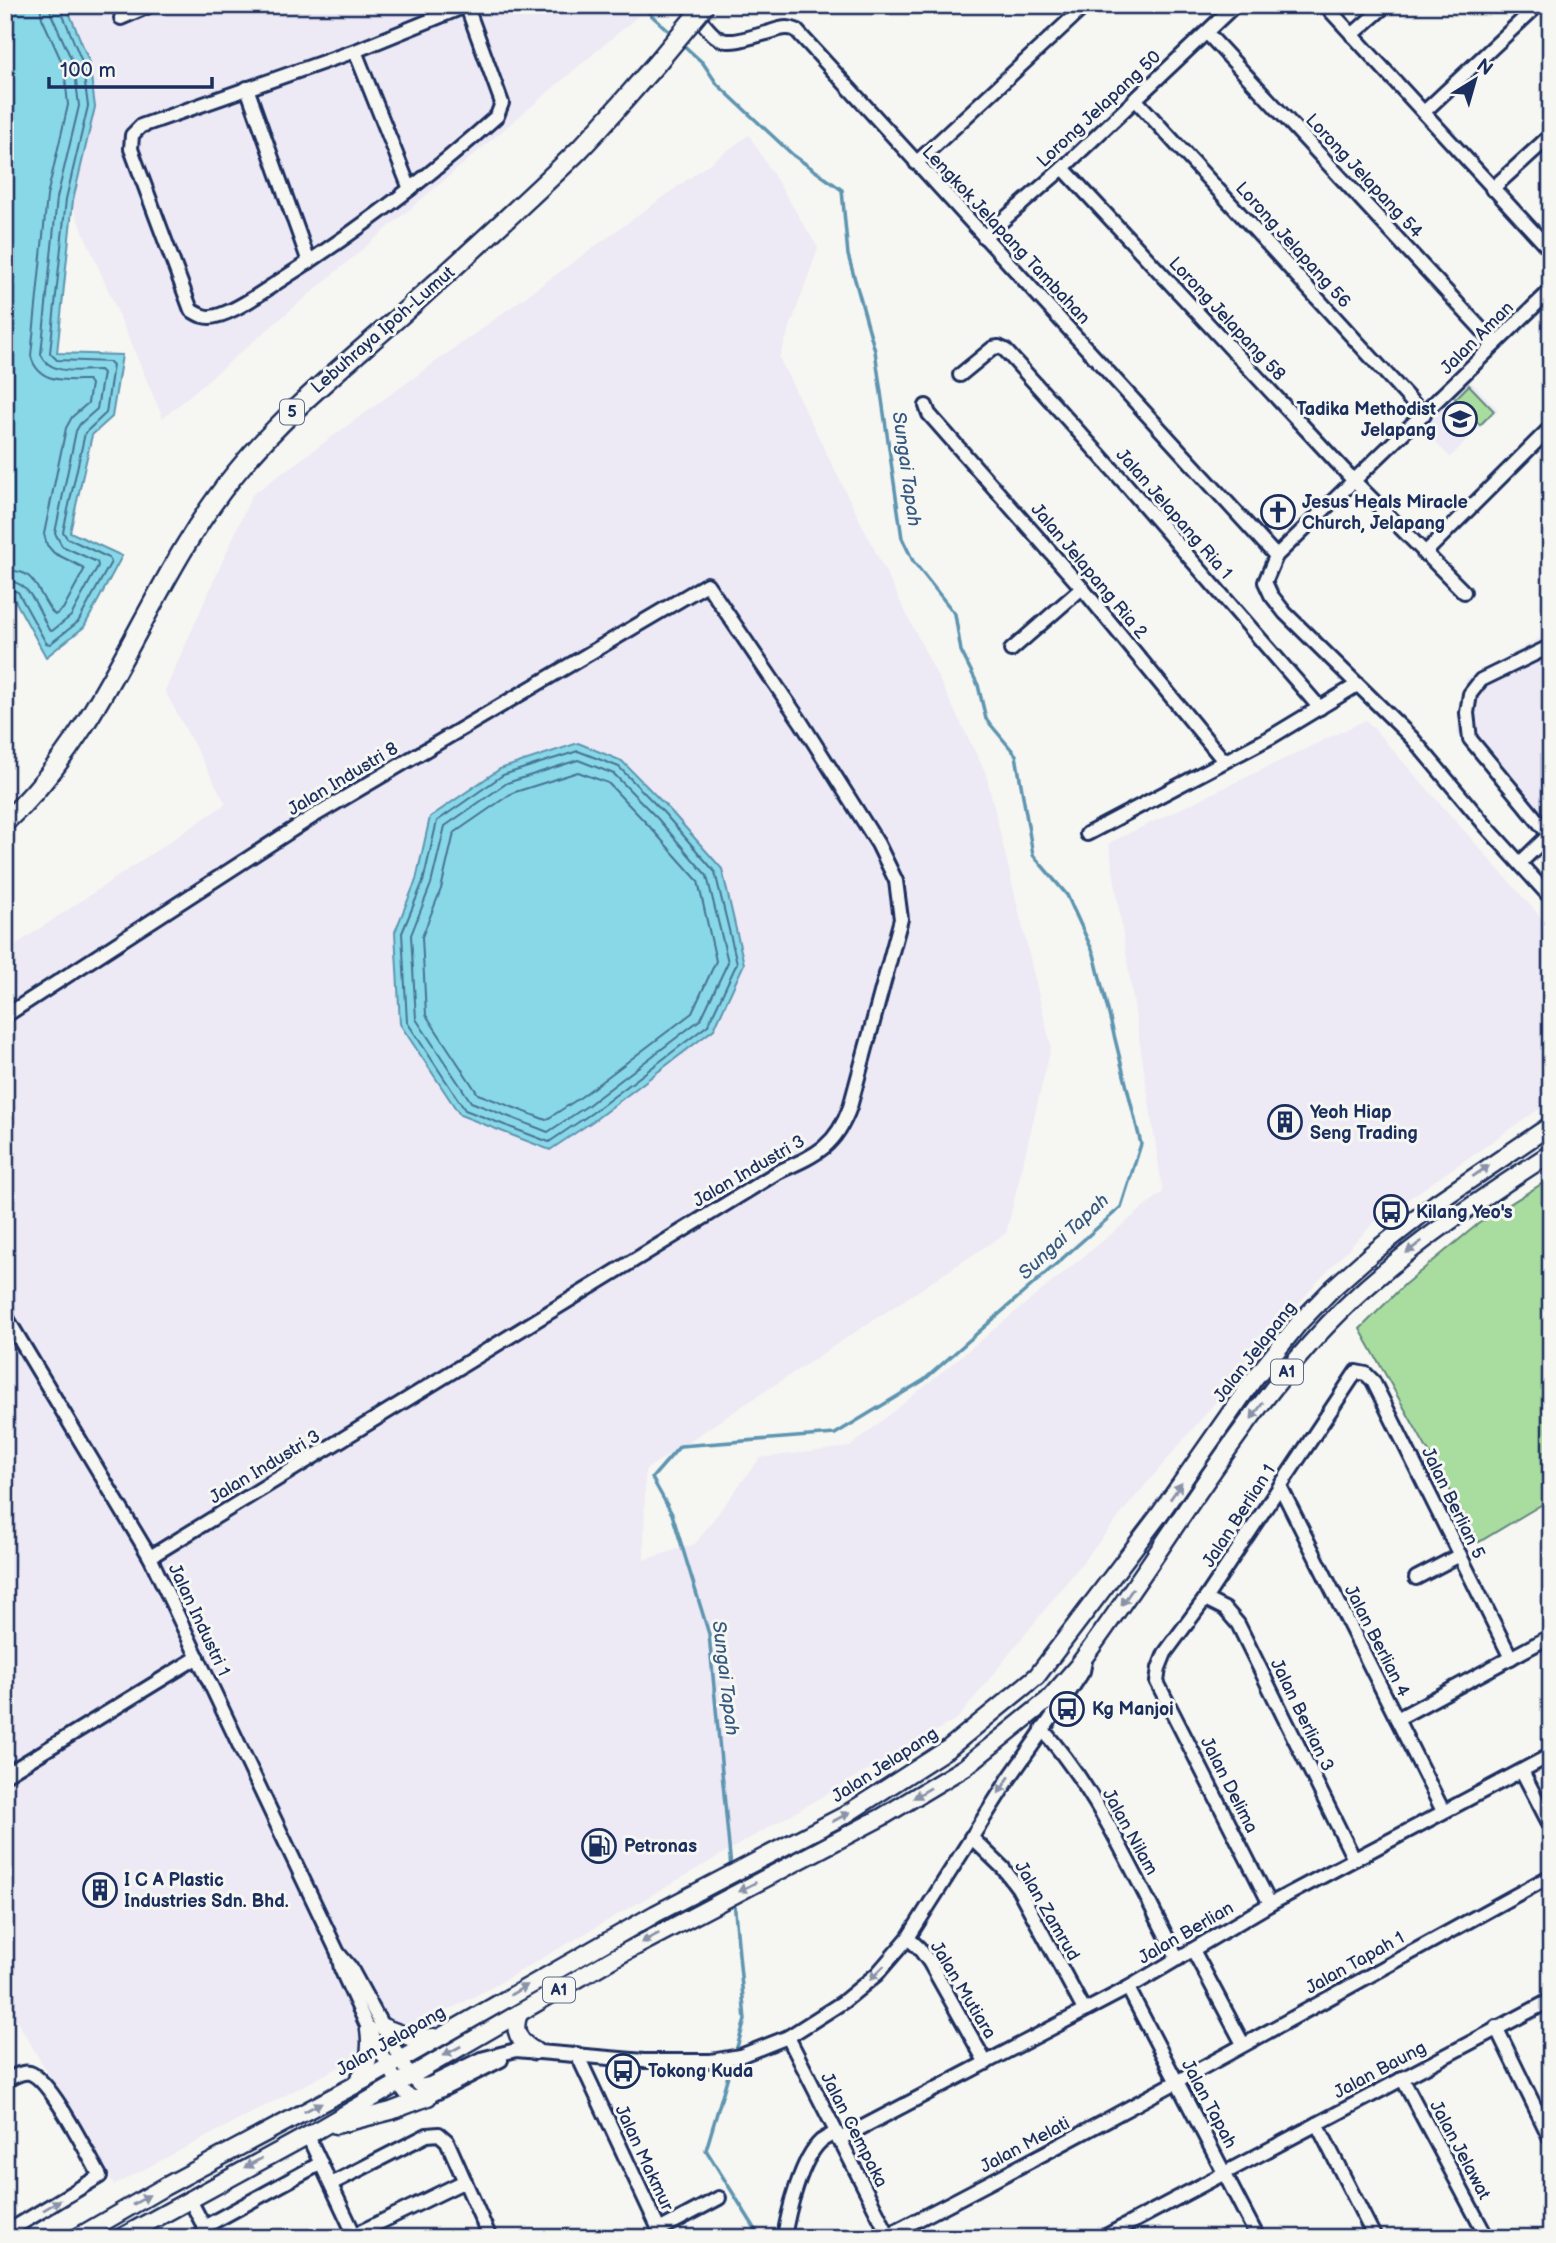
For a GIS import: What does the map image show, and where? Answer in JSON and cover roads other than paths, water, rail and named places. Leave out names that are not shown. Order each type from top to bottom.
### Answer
[{"type":"highway","name":"Lebuhraya Ipoh-Lumut","points":[[5,822],[41,784],[86,721],[211,504],[261,443],[317,387],[380,334],[580,149],[705,5]]},
{"type":"main road","name":"Jalan Jelapang","points":[[76,2238],[164,2187],[394,2063],[655,1914],[845,1815],[949,1748],[1037,1676],[1159,1515],[1254,1379],[1299,1323],[1345,1277],[1402,1229],[1469,1179],[1551,1125]]},
{"type":"main road","name":"A1","points":[[120,2238],[710,1906],[882,1817],[965,1767],[1048,1700],[1087,1654],[1261,1405],[1311,1343],[1365,1288],[1418,1244],[1551,1153]]},
{"type":"main road","points":[[1017,1725],[1038,1695],[1040,1684],[1037,1676],[1051,1677],[1059,1674],[1087,1654]]},
{"type":"main road","points":[[520,2012],[516,2032],[525,2045],[535,2051]]},
{"type":"main road","points":[[356,2084],[368,2060],[376,2029],[412,2038],[439,2036]]},
{"type":"main road","points":[[310,2133],[391,2111],[428,2097]]},
{"type":"street","points":[[121,18],[151,5]]},
{"type":"street","name":"Lengkok Jelapang Tambahan","points":[[688,5],[720,41],[732,43],[785,28],[796,30],[1276,555]]},
{"type":"street","points":[[916,163],[1086,5]]},
{"type":"street","name":"Lorong Jelapang 50","points":[[985,237],[1063,168],[1235,5]]},
{"type":"street","points":[[1325,5],[1551,251]]},
{"type":"street","points":[[1352,35],[1386,5]]},
{"type":"street","points":[[1424,112],[1538,5]]},
{"type":"street","points":[[467,6],[502,103],[497,116],[410,190],[253,298],[215,317],[202,317],[191,310],[131,149],[132,135],[141,126],[355,51],[467,6]]},
{"type":"street","name":"Lorong Jelapang 54","points":[[1206,33],[1495,344]]},
{"type":"street","points":[[355,51],[410,190]]},
{"type":"street","points":[[247,88],[309,262]]},
{"type":"street","name":"Lorong Jelapang 56","points":[[1135,99],[1424,415]]},
{"type":"street","points":[[1492,189],[1551,135]]},
{"type":"street","name":"Lorong Jelapang 58","points":[[1063,168],[1355,482],[1464,592]]},
{"type":"street","name":"Jalan Aman","points":[[1276,555],[1355,482],[1551,290]]},
{"type":"street","name":"Jalan Jelapang Ria 1","points":[[960,375],[993,348],[999,347],[1014,360],[1320,708]]},
{"type":"street","name":"Jalan Jelapang Ria 2","points":[[926,406],[929,414],[1082,588],[1224,761]]},
{"type":"street","points":[[1424,554],[1551,427]]},
{"type":"street","points":[[1276,555],[1265,582],[1285,613],[1412,738],[1551,898]]},
{"type":"street","name":"Jalan Industri 8","points":[[5,1016],[312,817],[707,584]]},
{"type":"street","name":"Jalan Industri 3","points":[[150,1557],[778,1172],[830,1144],[843,1125],[901,919],[896,881],[878,844],[801,722],[707,584]]},
{"type":"street","points":[[1011,650],[1082,588]]},
{"type":"street","points":[[1520,863],[1550,836],[1470,738],[1467,713],[1470,694],[1481,680],[1551,646]]},
{"type":"street","points":[[1087,834],[1271,737],[1357,685]]},
{"type":"street","name":"Jalan Industri 1","points":[[5,1315],[150,1557],[338,1953],[350,1967],[376,2029],[403,2078]]},
{"type":"street","name":"Jalan Berlian 1","points":[[1157,1682],[1165,1653],[1205,1598],[1356,1372]]},
{"type":"street","name":"Jalan Berlian 5","points":[[1356,1372],[1367,1374],[1373,1381],[1511,1658]]},
{"type":"street","name":"Jalan Berlian 4","points":[[1280,1486],[1443,1811]]},
{"type":"street","points":[[1416,1578],[1460,1555]]},
{"type":"street","name":"Jalan Berlian 3","points":[[1205,1598],[1226,1609],[1238,1624],[1354,1859]]},
{"type":"street","points":[[1398,1720],[1551,1636]]},
{"type":"street","points":[[535,2051],[495,2062],[428,2097],[410,2096],[403,2091],[403,2078],[426,2086],[487,2057],[516,2050],[535,2051],[576,2054],[644,2061],[711,2061],[740,2056],[788,2038],[843,2003],[877,1974],[908,1938],[971,1836],[1083,1671],[1087,1654]]},
{"type":"street","points":[[5,1775],[198,1657]]},
{"type":"street","name":"Jalan Delima","points":[[1157,1682],[1270,1904]]},
{"type":"street","name":"Jalan Nilam","points":[[1042,1729],[1077,1773],[1122,1851],[1178,1959]]},
{"type":"street","name":"Jalan Berlian","points":[[784,2238],[786,2221],[807,2160],[821,2140],[836,2136],[986,2063],[1193,1951],[1270,1904],[1551,1755]]},
{"type":"street","points":[[1522,1771],[1551,1827]]},
{"type":"street","name":"Jalan Zamrud","points":[[971,1836],[1003,1868],[1018,1888],[1084,2010]]},
{"type":"street","name":"Jalan Tapah 1","points":[[1175,2081],[1551,1876]]},
{"type":"street","name":"Jalan Mutiara","points":[[908,1938],[930,1963],[986,2063]]},
{"type":"street","points":[[1193,1951],[1243,2044]]},
{"type":"street","name":"Jalan Tapah","points":[[1128,1987],[1258,2238]]},
{"type":"street","name":"Jalan Baung","points":[[1102,2238],[1551,2000]]},
{"type":"street","points":[[1496,2027],[1546,2118],[1551,2140]]},
{"type":"street","name":"Jalan Cempaka","points":[[788,2038],[889,2236]]},
{"type":"street","name":"Jalan Makmur","points":[[576,2054],[661,2234]]},
{"type":"street","points":[[5,2081],[17,2074],[29,2073],[42,2080],[100,2176],[5,2233]]},
{"type":"street","name":"Jalan Jelawat","points":[[1402,2078],[1487,2238]]},
{"type":"street","name":"Jalan Melati","points":[[889,2236],[1045,2155],[1175,2081]]},
{"type":"street","points":[[1317,2124],[1375,2238]]},
{"type":"street","points":[[310,2133],[355,2236],[465,2181]]},
{"type":"street","points":[[331,2184],[427,2135],[439,2134],[447,2141],[490,2238]]},
{"type":"street","points":[[189,2199],[207,2233],[321,2163]]},
{"type":"street","points":[[661,2234],[719,2199]]},
{"type":"water","points":[[5,5],[66,5],[89,61],[95,107],[73,200],[57,353],[122,355],[112,417],[92,435],[70,532],[122,556],[84,627],[46,657],[12,595],[5,606]]},
{"type":"water","points":[[578,743],[622,761],[722,869],[744,964],[714,1029],[596,1119],[550,1150],[460,1115],[400,1024],[395,932],[416,880],[430,817],[500,769]]},
{"type":"waterway","name":"Sungai Tapah","points":[[640,5],[672,34]]},
{"type":"waterway","name":"Sungai Tapah","points":[[680,42],[703,63],[717,84],[793,155],[842,190],[848,255],[875,351],[902,538],[913,561],[955,614],[961,651],[978,685],[986,719],[1016,755],[1033,855],[1067,895],[1094,954],[1141,1144],[1121,1207],[924,1380],[835,1434],[680,1446],[652,1478],[672,1514],[709,1634],[731,1868]]},
{"type":"waterway","name":"Sungai Tapah","points":[[734,1900],[745,2020],[735,2054]]},
{"type":"waterway","name":"Sungai Tapah","points":[[732,2062],[706,2150],[761,2238]]},
{"type":"place","name":"Tadika Methodist Jelapang","points":[[1460,419]]},
{"type":"place","name":"Jesus Heals Miracle Church, Jelapang","points":[[1278,512]]},
{"type":"place","name":"Yeoh Hiap Seng Trading","points":[[1285,1122]]},
{"type":"place","name":"Kilang Yeo's","points":[[1391,1212]]},
{"type":"place","name":"Kg Manjoi","points":[[1067,1709]]},
{"type":"place","name":"Petronas","points":[[599,1846]]},
{"type":"place","name":"I C A Plastic Industries Sdn. Bhd.","points":[[100,1890]]},
{"type":"place","name":"Tokong Kuda","points":[[623,2071]]}]
